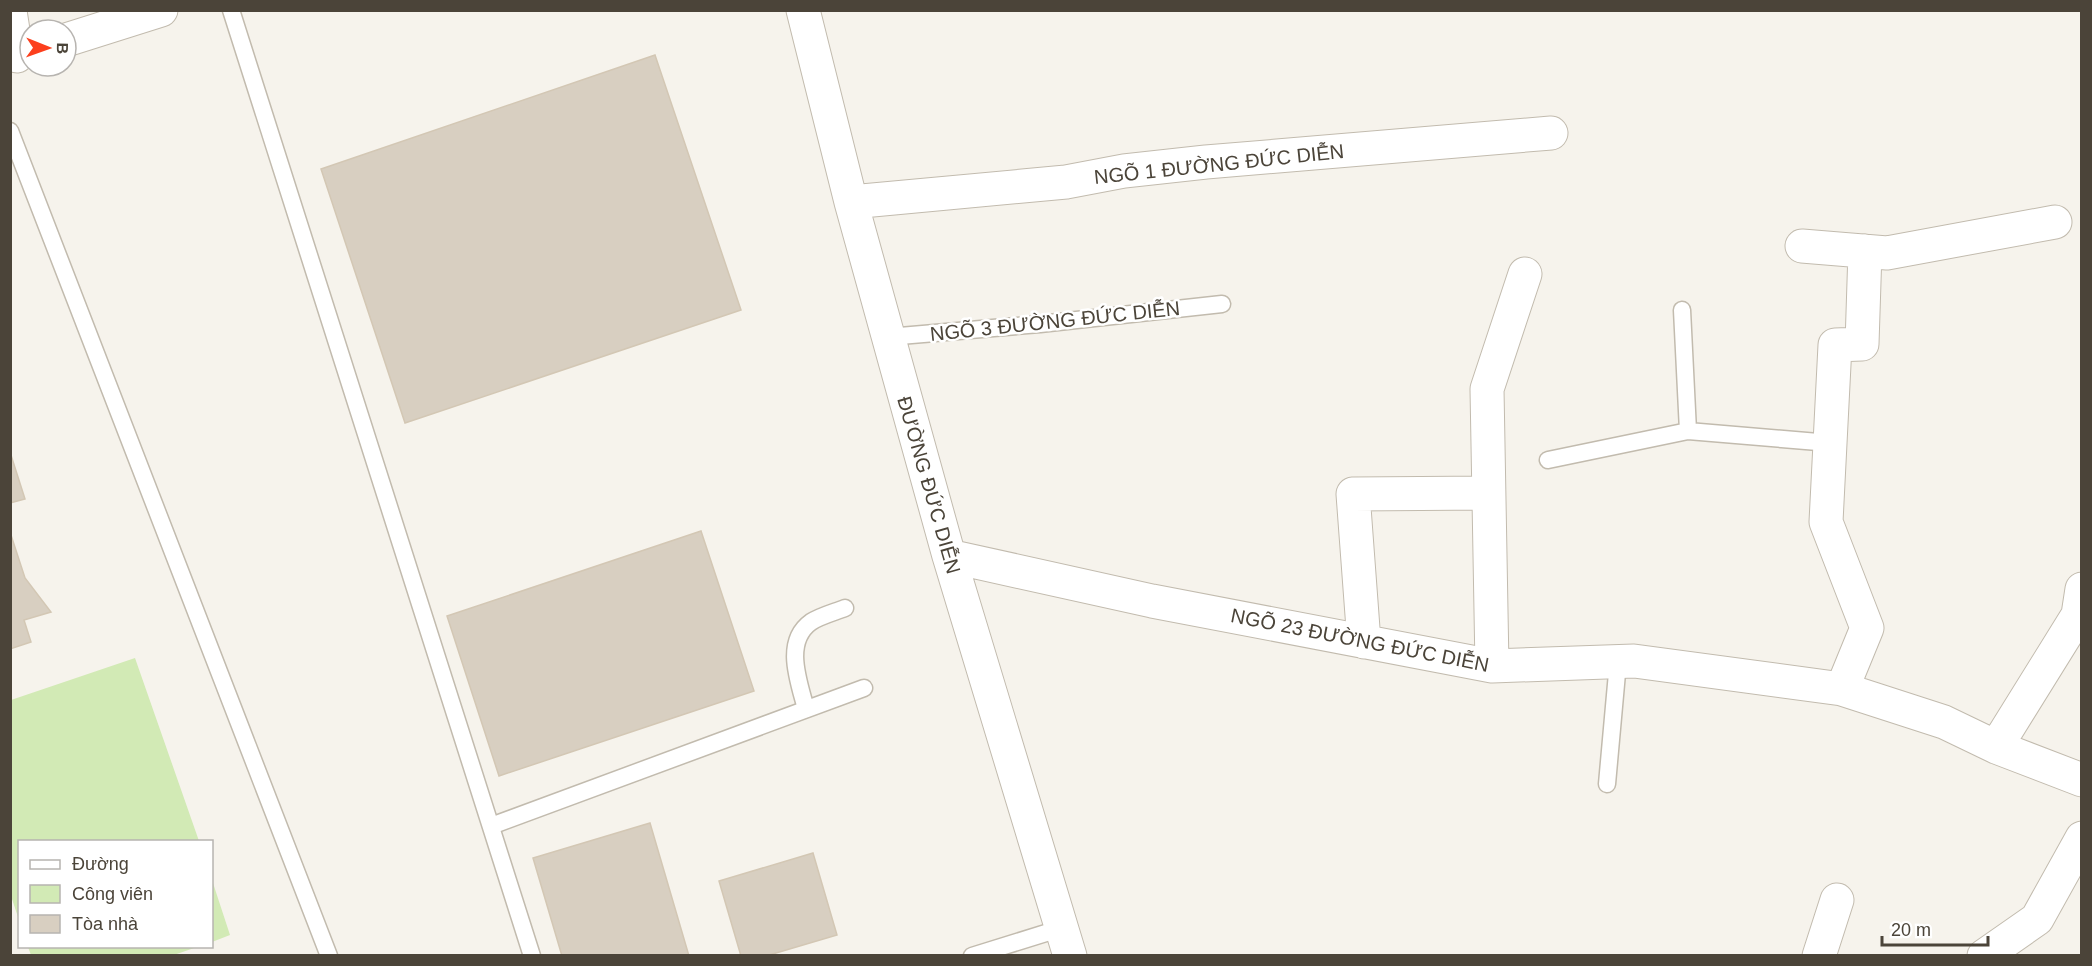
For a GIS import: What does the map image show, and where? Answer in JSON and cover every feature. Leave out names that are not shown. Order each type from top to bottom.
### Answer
[{"type":"street","points":[[78,36],[161,10]]},
{"type":"street","name":"ĐƯỜNG ĐỨC DIỄN","points":[[803,10],[851,202],[949,556],[1066,942]]},
{"type":"street","points":[[10,11],[18,50]]},
{"type":"street","name":"NGÕ 1 ĐƯỜNG ĐỨC DIỄN","points":[[851,202],[1066,182],[1124,171],[1206,162],[1551,133]]},
{"type":"street","points":[[1802,246],[1887,253],[2055,222]]},
{"type":"street","points":[[1842,688],[1867,628],[1826,522],[1835,345],[1862,345],[1865,251]]},
{"type":"street","points":[[1492,666],[1486,389],[1525,274]]},
{"type":"street","points":[[1364,642],[1353,494],[1488,494]]},
{"type":"street","name":"NGÕ 23 ĐƯỜNG ĐỨC DIỄN","points":[[949,556],[1152,601],[1492,666],[1634,661],[1842,688],[1944,722],[1996,747],[2082,780]]},
{"type":"street","points":[[1996,747],[2078,615],[2082,589]]},
{"type":"street","points":[[1984,956],[2037,919],[2082,838]]},
{"type":"street","points":[[1819,956],[1837,900]]},
{"type":"lane","points":[[231,10],[532,956]]},
{"type":"lane","points":[[10,131],[329,956]]},
{"type":"lane","name":"NGÕ 3 ĐƯỜNG ĐỨC DIỄN","points":[[888,337],[1040,324],[1222,304]]},
{"type":"lane","points":[[1682,310],[1688,431]]},
{"type":"lane","points":[[1548,460],[1688,431],[1830,443]]},
{"type":"lane","points":[[806,709],[794,654],[798,634],[812,622],[845,608]]},
{"type":"lane","points":[[1607,784],[1618,662]]},
{"type":"lane","points":[[491,826],[864,688]]},
{"type":"lane","points":[[972,956],[1066,942]]},
{"type":"green space","points":[[135,658],[199,840],[18,840],[18,917],[10,893],[11,700]]},
{"type":"green space","points":[[213,883],[230,935],[213,942]]},
{"type":"green space","points":[[29,948],[194,948],[171,956],[31,955]]},
{"type":"building","points":[[655,55],[741,310],[405,423],[321,169]]},
{"type":"building","points":[[10,452],[25,499],[10,503]]},
{"type":"building","points":[[701,531],[754,691],[499,776],[447,616]]},
{"type":"building","points":[[10,532],[25,578],[51,612],[24,620],[31,642],[10,649]]},
{"type":"building","points":[[650,823],[689,956],[562,956],[533,858]]},
{"type":"building","points":[[813,853],[837,935],[766,956],[741,956],[719,881]]}]
